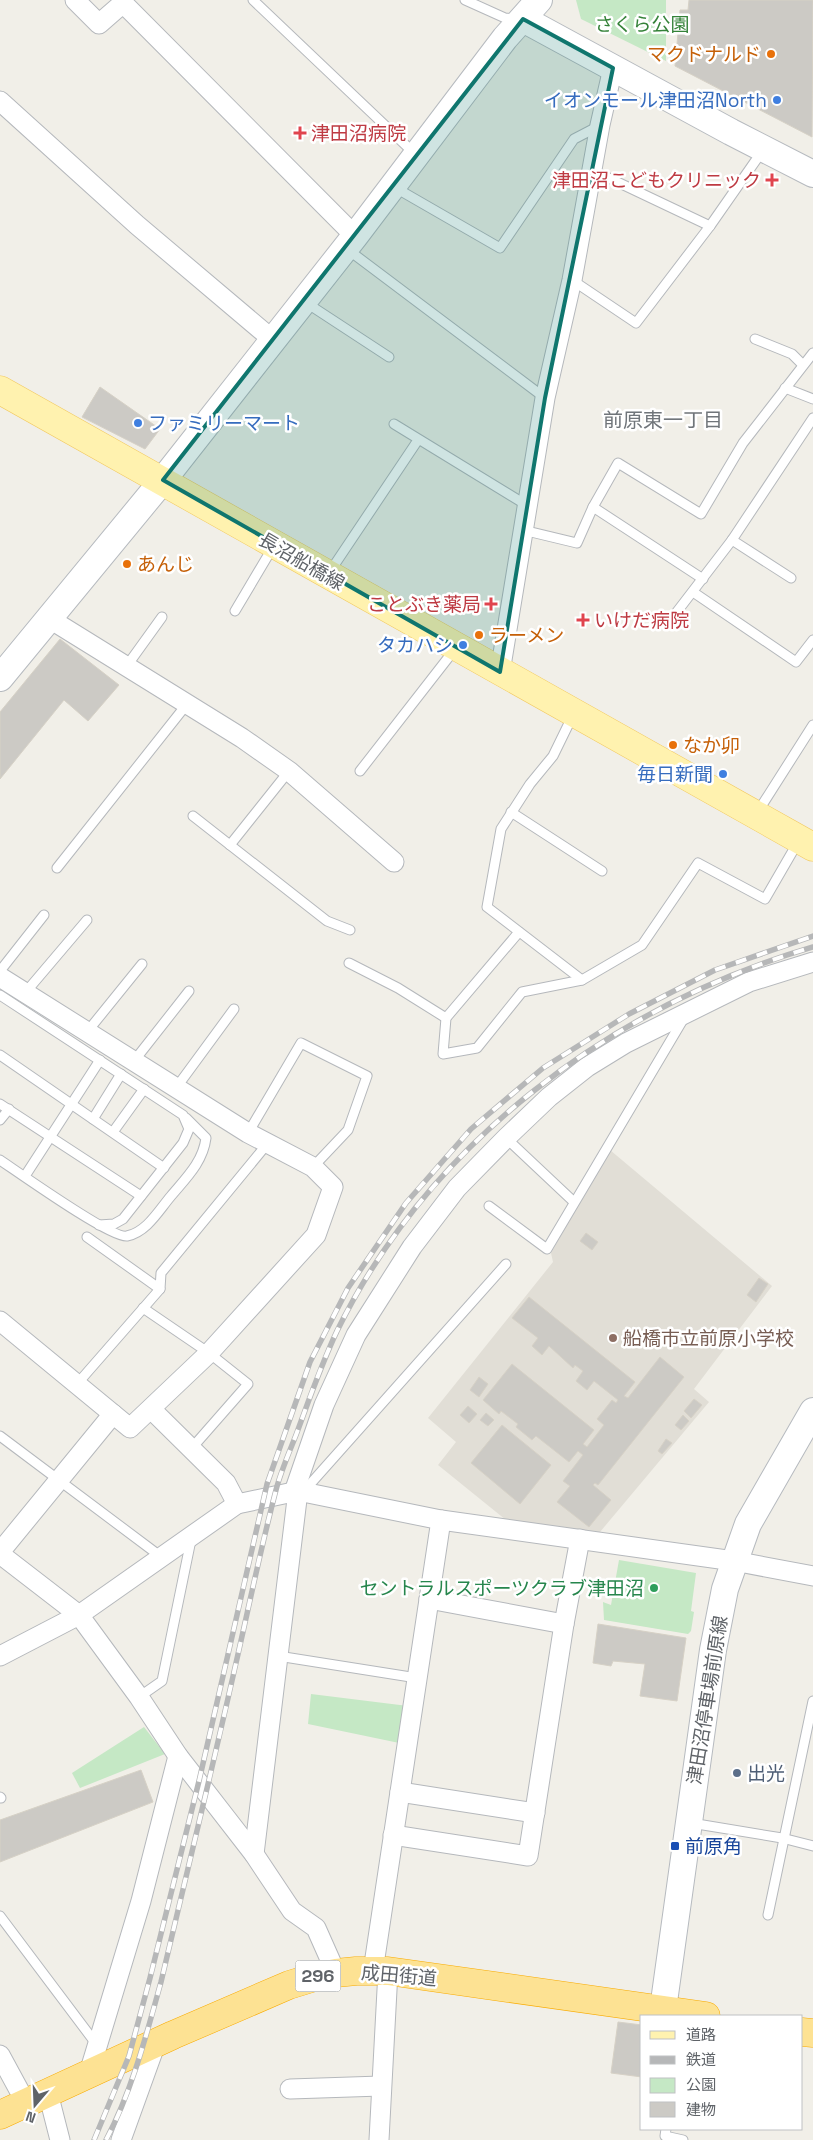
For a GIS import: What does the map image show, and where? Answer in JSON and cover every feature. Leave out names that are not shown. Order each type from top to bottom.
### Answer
[{"type":"highway","name":"成田街道","points":[[0,2115],[156,2042],[289,1985],[336,1973],[380,1971],[682,2013]]},
{"type":"main road","name":"長沼船橋線","points":[[0,390],[163,480],[573,715],[806,844]]},
{"type":"street","points":[[75,0],[99,24],[123,3],[351,242]]},
{"type":"street","points":[[0,678],[163,480],[394,187],[505,38],[531,10],[613,68],[813,174]]},
{"type":"street","points":[[500,672],[545,398],[572,280],[600,126],[613,68]]},
{"type":"street","points":[[2,108],[273,340]]},
{"type":"street","points":[[50,619],[242,738],[289,770],[394,862]]},
{"type":"street","points":[[254,1854],[299,1492],[324,1405],[356,1336],[412,1247],[457,1188],[549,1097],[587,1068],[626,1043],[749,982],[813,962]]},
{"type":"street","points":[[0,977],[87,1032],[127,1068],[176,1088],[248,1134],[313,1167],[333,1187],[316,1234],[209,1353],[130,1428],[0,1321]]},
{"type":"street","points":[[151,1408],[226,1483],[238,1504]]},
{"type":"street","name":"津田沼停車場前原線","points":[[682,2013],[689,1823],[713,1650],[725,1589],[748,1524],[813,1411]]},
{"type":"street","points":[[113,1414],[0,1553],[78,1615],[139,1697],[178,1756],[254,1854],[292,1911],[316,1928],[336,1973]]},
{"type":"street","points":[[0,1656],[78,1615],[160,1556],[238,1504],[299,1492],[441,1520],[734,1561],[813,1576]]},
{"type":"street","points":[[379,2140],[381,2086],[380,1971],[393,1836],[441,1520]]},
{"type":"street","points":[[393,1836],[528,1856],[564,1624],[580,1539]]},
{"type":"street","points":[[429,1599],[564,1624]]},
{"type":"street","points":[[90,2073],[140,1901],[178,1756]]},
{"type":"street","points":[[400,1792],[535,1813]]},
{"type":"street","points":[[121,2140],[156,2042]]},
{"type":"street","points":[[0,2055],[37,2098],[60,2140]]},
{"type":"street","points":[[290,2090],[381,2086]]},
{"type":"lane","points":[[253,0],[416,155]]},
{"type":"lane","points":[[465,0],[504,18],[531,10]]},
{"type":"lane","points":[[394,187],[500,248],[574,139],[600,126]]},
{"type":"lane","points":[[572,280],[636,323],[710,226],[764,149]]},
{"type":"lane","points":[[592,170],[710,226]]},
{"type":"lane","points":[[351,242],[545,398]]},
{"type":"lane","points":[[304,301],[388,357]]},
{"type":"lane","points":[[755,339],[792,354],[803,366]]},
{"type":"lane","points":[[523,530],[577,543],[593,507],[618,462],[701,514],[742,443],[813,353]]},
{"type":"lane","points":[[785,388],[813,399]]},
{"type":"lane","points":[[676,614],[732,540],[813,418]]},
{"type":"lane","points":[[394,424],[528,506]]},
{"type":"lane","points":[[328,575],[418,440]]},
{"type":"lane","points":[[593,507],[702,579]]},
{"type":"lane","points":[[732,540],[791,578]]},
{"type":"lane","points":[[234,611],[274,545]]},
{"type":"lane","points":[[693,592],[796,662],[813,640]]},
{"type":"lane","points":[[126,667],[162,617]]},
{"type":"lane","points":[[360,771],[455,648]]},
{"type":"lane","points":[[57,868],[187,704]]},
{"type":"lane","points":[[573,715],[554,756],[530,784],[502,829],[487,908],[582,980]]},
{"type":"lane","points":[[755,815],[813,725]]},
{"type":"lane","points":[[230,845],[289,770]]},
{"type":"lane","points":[[511,812],[602,871]]},
{"type":"lane","points":[[193,816],[327,921],[350,930]]},
{"type":"lane","points":[[519,932],[446,1018],[443,1054],[477,1048],[522,992],[582,980],[642,946],[698,863],[765,899],[806,844]]},
{"type":"lane","points":[[0,971],[44,915]]},
{"type":"lane","points":[[26,993],[87,920]]},
{"type":"lane","points":[[349,963],[398,988],[446,1018]]},
{"type":"lane","points":[[87,1032],[142,964]]},
{"type":"lane","points":[[93,1119],[127,1068],[189,991]]},
{"type":"lane","points":[[0,995],[100,1060],[127,1068],[144,1089],[183,1116],[206,1138],[198,1163],[148,1224],[132,1234],[124,1236],[100,1225],[0,1160]]},
{"type":"lane","points":[[176,1088],[234,1009]]},
{"type":"lane","points":[[489,1206],[546,1249],[687,1012]]},
{"type":"lane","points":[[248,1134],[301,1043],[367,1076],[348,1130],[313,1167]]},
{"type":"lane","points":[[0,1055],[164,1168]]},
{"type":"lane","points":[[25,1176],[100,1060]]},
{"type":"lane","points":[[113,1132],[144,1089]]},
{"type":"lane","points":[[0,1104],[141,1196]]},
{"type":"lane","points":[[0,1120],[9,1109]]},
{"type":"lane","points":[[100,1225],[114,1224],[123,1219],[164,1168],[183,1143],[189,1129],[183,1116]]},
{"type":"lane","points":[[506,1138],[574,1202]]},
{"type":"lane","points":[[77,1384],[160,1289],[160,1273],[268,1144]]},
{"type":"lane","points":[[87,1237],[160,1289]]},
{"type":"lane","points":[[299,1492],[506,1264]]},
{"type":"lane","points":[[144,1308],[209,1353],[248,1384],[191,1449]]},
{"type":"lane","points":[[0,1436],[160,1556]]},
{"type":"lane","points":[[139,1697],[162,1681],[192,1534]]},
{"type":"lane","points":[[278,1656],[417,1678]]},
{"type":"lane","points":[[768,1915],[782,1838],[813,1701]]},
{"type":"lane","points":[[689,1823],[782,1838],[813,1846]]},
{"type":"lane","points":[[0,1916],[97,2045]]},
{"type":"lane","points":[[666,2130],[665,2136],[683,2140]]},
{"type":"highlighted area","points":[[523,19],[613,68],[545,398],[500,672],[163,480]]},
{"type":"shaded area","name":"船橋市立前原小学校","points":[[610,1150],[772,1286],[694,1389],[709,1402],[600,1532],[567,1532],[511,1524],[438,1465],[456,1442],[428,1418],[553,1262],[551,1253]]},
{"type":"green space","name":"さくら公園","points":[[576,0],[666,0],[666,61],[581,19]]},
{"type":"green space","name":"セントラルスポーツクラブ津田沼","points":[[619,1560],[696,1573],[691,1611],[694,1612],[691,1631],[688,1634],[604,1620],[603,1602],[611,1605]]},
{"type":"green space","points":[[311,1694],[408,1706],[404,1744],[308,1724]]},
{"type":"green space","points":[[144,1727],[165,1754],[80,1788],[72,1773]]},
{"type":"building","name":"イオンモール津田沼North","points":[[689,0],[813,0],[812,137],[675,66],[680,10],[688,10]]},
{"type":"building","points":[[100,387],[160,429],[145,449],[82,417]]},
{"type":"building","points":[[60,639],[119,685],[88,721],[64,700],[0,779],[0,712]]},
{"type":"building","points":[[586,1233],[598,1242],[592,1250],[580,1241]]},
{"type":"building","points":[[759,1278],[768,1284],[756,1302],[747,1295]]},
{"type":"building","points":[[529,1297],[635,1382],[624,1396],[628,1398],[660,1357],[684,1377],[598,1485],[595,1483],[593,1485],[611,1500],[589,1527],[557,1502],[570,1486],[563,1481],[583,1455],[578,1451],[569,1462],[536,1436],[532,1440],[516,1427],[518,1424],[501,1411],[499,1414],[483,1400],[512,1364],[594,1430],[583,1444],[587,1447],[604,1425],[597,1419],[612,1400],[616,1403],[618,1400],[594,1381],[587,1390],[576,1381],[583,1371],[575,1365],[573,1368],[549,1346],[542,1355],[532,1346],[538,1338],[512,1318]]},
{"type":"building","points":[[479,1377],[488,1384],[479,1397],[470,1390]]},
{"type":"building","points":[[694,1399],[702,1405],[691,1418],[684,1411]]},
{"type":"building","points":[[468,1406],[477,1414],[469,1423],[460,1415]]},
{"type":"building","points":[[486,1413],[494,1420],[488,1426],[480,1420]]},
{"type":"building","points":[[683,1415],[689,1421],[681,1430],[675,1425]]},
{"type":"building","points":[[502,1425],[551,1465],[520,1504],[471,1463]]},
{"type":"building","points":[[666,1439],[672,1443],[662,1454],[658,1451]]},
{"type":"building","name":"セントラルスポーツクラブ津田沼","points":[[598,1624],[686,1638],[677,1701],[640,1696],[645,1664],[613,1661],[611,1666],[593,1663]]},
{"type":"building","points":[[141,1770],[153,1802],[0,1862],[0,1820]]},
{"type":"building","points":[[618,2022],[640,2025],[640,2077],[611,2073]]},
{"type":"railway","points":[[94,2140],[129,2056],[150,1978],[199,1781],[267,1484],[310,1362],[348,1288],[406,1203],[471,1129],[543,1068],[629,1014],[715,970],[813,936]]},
{"type":"railway","points":[[106,2140],[131,2083],[161,1982],[278,1483],[331,1344],[376,1263],[422,1200],[475,1142],[534,1090],[599,1045],[667,1005],[739,973],[813,947]]},
{"type":"place","name":"マクドナルド","points":[[771,54]]},
{"type":"place","name":"イオンモール津田沼North","points":[[777,100]]},
{"type":"place","name":"津田沼病院","points":[[300,133]]},
{"type":"place","name":"津田沼こどもクリニック","points":[[772,180]]},
{"type":"place","name":"ファミリーマート","points":[[138,423]]},
{"type":"place","name":"あんじ","points":[[127,564]]},
{"type":"place","name":"ことぶき薬局","points":[[491,604]]},
{"type":"place","name":"いけだ病院","points":[[583,620]]},
{"type":"place","name":"ラーメン","points":[[479,635]]},
{"type":"place","name":"タカハシ","points":[[463,645]]},
{"type":"place","name":"なか卯","points":[[673,745]]},
{"type":"place","name":"毎日新聞","points":[[723,774]]},
{"type":"place","name":"船橋市立前原小学校","points":[[613,1338]]},
{"type":"place","name":"セントラルスポーツクラブ津田沼","points":[[654,1588]]},
{"type":"place","name":"出光","points":[[737,1773]]},
{"type":"place","name":"前原角","points":[[675,1846]]},
{"type":"district","name":"前原東一丁目","points":[[663,420]]}]
